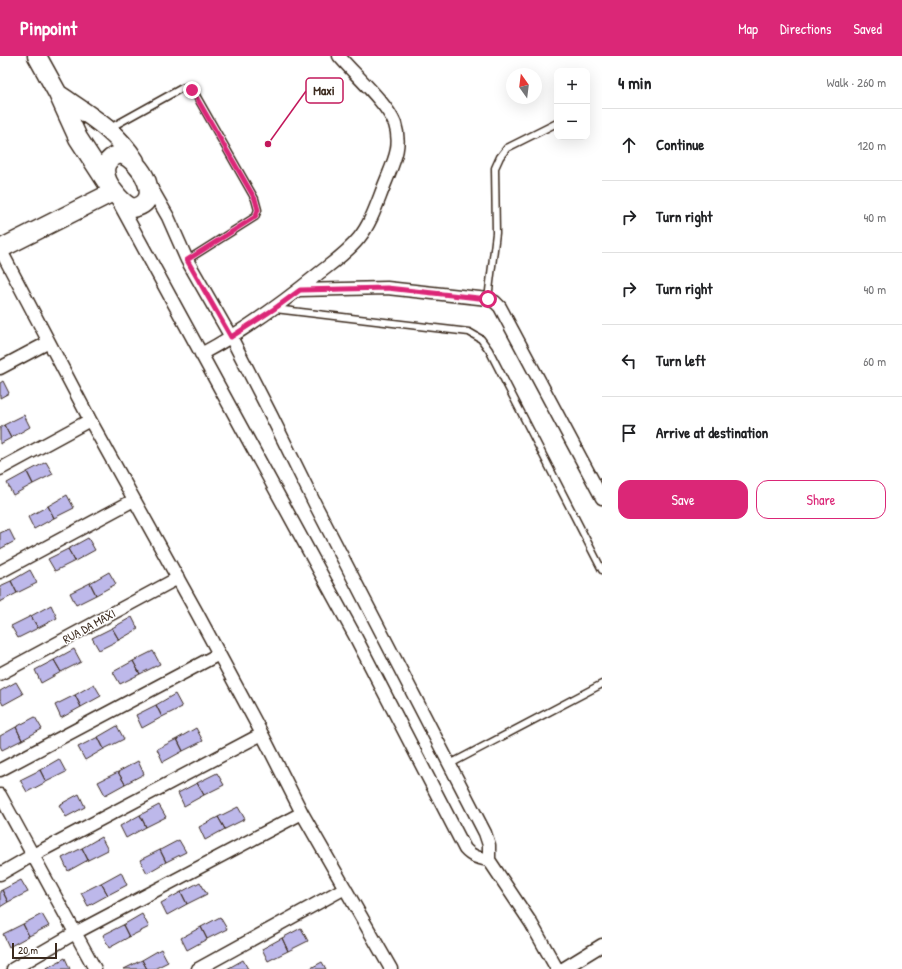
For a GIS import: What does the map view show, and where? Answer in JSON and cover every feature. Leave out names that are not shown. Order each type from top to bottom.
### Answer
[{"type":"street","points":[[37,56],[58,94],[78,138],[113,192],[126,205],[132,208],[143,205],[148,200],[149,194],[145,176],[128,156],[121,154],[116,155],[106,163],[106,177],[113,192],[356,636],[465,849],[474,857],[489,860]]},
{"type":"street","points":[[201,354],[231,337],[300,290],[347,252],[359,238],[368,223],[397,154],[398,138],[394,122],[384,105],[340,56]]},
{"type":"street","points":[[58,94],[108,128],[130,151],[145,176],[168,217],[187,260],[231,337],[316,506],[485,833],[489,845],[489,860],[530,923],[557,969]]},
{"type":"street","points":[[113,192],[0,249],[90,420],[178,578],[262,734],[302,813],[390,968]]},
{"type":"street","points":[[300,290],[387,288],[488,299],[495,302],[500,307],[602,498]]},
{"type":"street","points":[[0,368],[49,342]]},
{"type":"street","points":[[0,469],[90,420]]},
{"type":"street","points":[[0,572],[134,500]]},
{"type":"street","name":"RUA DA MAXI","points":[[0,674],[178,578]]},
{"type":"street","points":[[0,770],[219,654]]},
{"type":"street","points":[[0,874],[33,855],[262,734]]},
{"type":"street","points":[[0,795],[95,969]]},
{"type":"street","points":[[13,969],[75,933],[302,813]]},
{"type":"street","points":[[198,969],[345,888]]},
{"type":"street","points":[[563,969],[602,945]]},
{"type":"lane","points":[[108,128],[182,88],[187,87],[192,90],[255,199],[258,210],[255,217],[187,260]]},
{"type":"lane","points":[[488,299],[496,233],[495,168],[500,157],[507,148],[554,124]]},
{"type":"lane","points":[[274,309],[469,332],[481,339],[489,350],[602,570]]},
{"type":"lane","points":[[450,764],[602,684]]},
{"type":"building","points":[[3,381],[9,393],[0,398],[0,383]]},
{"type":"building","points":[[24,415],[30,427],[11,438],[4,425]]},
{"type":"building","points":[[4,425],[11,438],[0,444],[0,428]]},
{"type":"building","points":[[46,462],[53,474],[33,484],[27,472]]},
{"type":"building","points":[[27,472],[33,484],[13,495],[7,483]]},
{"type":"building","points":[[67,495],[74,508],[54,518],[48,506]]},
{"type":"building","points":[[48,506],[54,518],[34,529],[28,517]]},
{"type":"building","points":[[9,529],[15,541],[0,549],[0,533]]},
{"type":"building","points":[[88,538],[95,550],[75,561],[68,549]]},
{"type":"building","points":[[68,549],[75,561],[55,571],[48,559]]},
{"type":"building","points":[[30,570],[37,583],[17,593],[11,581]]},
{"type":"building","points":[[109,572],[116,584],[96,595],[90,583]]},
{"type":"building","points":[[11,581],[17,593],[0,602],[0,586]]},
{"type":"building","points":[[90,583],[96,595],[76,605],[70,593]]},
{"type":"building","points":[[51,605],[57,618],[38,628],[31,616]]},
{"type":"building","points":[[31,616],[38,628],[18,638],[11,626]]},
{"type":"building","points":[[132,617],[138,629],[119,640],[112,628]]},
{"type":"building","points":[[112,628],[119,640],[99,650],[92,638]]},
{"type":"building","points":[[74,649],[81,662],[61,672],[54,660]]},
{"type":"building","points":[[153,651],[160,664],[140,674],[133,661]]},
{"type":"building","points":[[54,660],[61,672],[41,683],[35,670]]},
{"type":"building","points":[[133,661],[140,674],[120,684],[113,672]]},
{"type":"building","points":[[16,682],[23,694],[3,705],[0,699],[0,691]]},
{"type":"building","points":[[94,684],[101,696],[81,707],[75,695]]},
{"type":"building","points":[[175,694],[182,707],[162,717],[156,705]]},
{"type":"building","points":[[75,695],[81,707],[61,718],[55,705]]},
{"type":"building","points":[[156,705],[162,717],[142,728],[136,715]]},
{"type":"building","points":[[35,717],[42,729],[22,740],[16,727]]},
{"type":"building","points":[[117,726],[124,739],[104,749],[98,737]]},
{"type":"building","points":[[16,727],[22,740],[2,750],[0,746],[0,736]]},
{"type":"building","points":[[196,728],[203,741],[183,751],[177,739]]},
{"type":"building","points":[[98,737],[104,749],[85,760],[78,747]]},
{"type":"building","points":[[177,739],[183,751],[163,762],[157,749]]},
{"type":"building","points":[[59,759],[66,772],[46,782],[40,770]]},
{"type":"building","points":[[138,761],[144,774],[125,784],[118,772]]},
{"type":"building","points":[[40,770],[46,782],[27,792],[20,780]]},
{"type":"building","points":[[118,772],[125,784],[105,795],[98,782]]},
{"type":"building","points":[[217,773],[224,785],[204,795],[197,783]]},
{"type":"building","points":[[197,783],[204,795],[184,806],[178,793]]},
{"type":"building","points":[[79,794],[85,807],[66,817],[59,805]]},
{"type":"building","points":[[159,805],[166,817],[146,827],[140,815]]},
{"type":"building","points":[[238,807],[245,819],[225,829],[218,817]]},
{"type":"building","points":[[140,815],[146,827],[126,838],[120,826]]},
{"type":"building","points":[[218,817],[225,829],[205,840],[199,827]]},
{"type":"building","points":[[101,837],[108,850],[88,860],[82,848]]},
{"type":"building","points":[[179,840],[186,852],[166,862],[160,850]]},
{"type":"building","points":[[82,848],[88,860],[68,871],[62,858]]},
{"type":"building","points":[[160,850],[166,862],[147,873],[140,860]]},
{"type":"building","points":[[121,872],[127,885],[108,895],[101,883]]},
{"type":"building","points":[[21,880],[28,892],[8,902],[2,890]]},
{"type":"building","points":[[200,882],[207,894],[187,904],[181,892]]},
{"type":"building","points":[[101,883],[108,895],[88,906],[81,893]]},
{"type":"building","points":[[2,890],[8,902],[0,907],[0,891]]},
{"type":"building","points":[[181,892],[187,904],[167,915],[161,903]]},
{"type":"building","points":[[42,914],[49,926],[29,936],[23,924]]},
{"type":"building","points":[[142,914],[149,927],[129,937],[123,925]]},
{"type":"building","points":[[220,917],[227,929],[207,939],[201,927]]},
{"type":"building","points":[[23,924],[29,936],[9,947],[3,934]]},
{"type":"building","points":[[123,925],[129,937],[109,948],[103,935]]},
{"type":"building","points":[[201,927],[207,939],[187,950],[181,938]]},
{"type":"building","points":[[301,928],[308,941],[288,951],[282,938]]},
{"type":"building","points":[[282,938],[288,951],[268,961],[262,949]]},
{"type":"building","points":[[161,949],[168,962],[154,969],[147,969],[142,960]]},
{"type":"building","points":[[65,958],[70,969],[45,969]]},
{"type":"building","points":[[142,960],[147,969],[124,969]]},
{"type":"building","points":[[243,960],[248,969],[227,969]]},
{"type":"building","points":[[322,962],[326,969],[309,969]]},
{"type":"place","name":"Maxi","points":[[268,144]]},
{"type":"route","points":[[192,90],[255,199],[258,210],[255,217],[187,260],[231,337],[300,290],[387,288],[488,299]]}]
